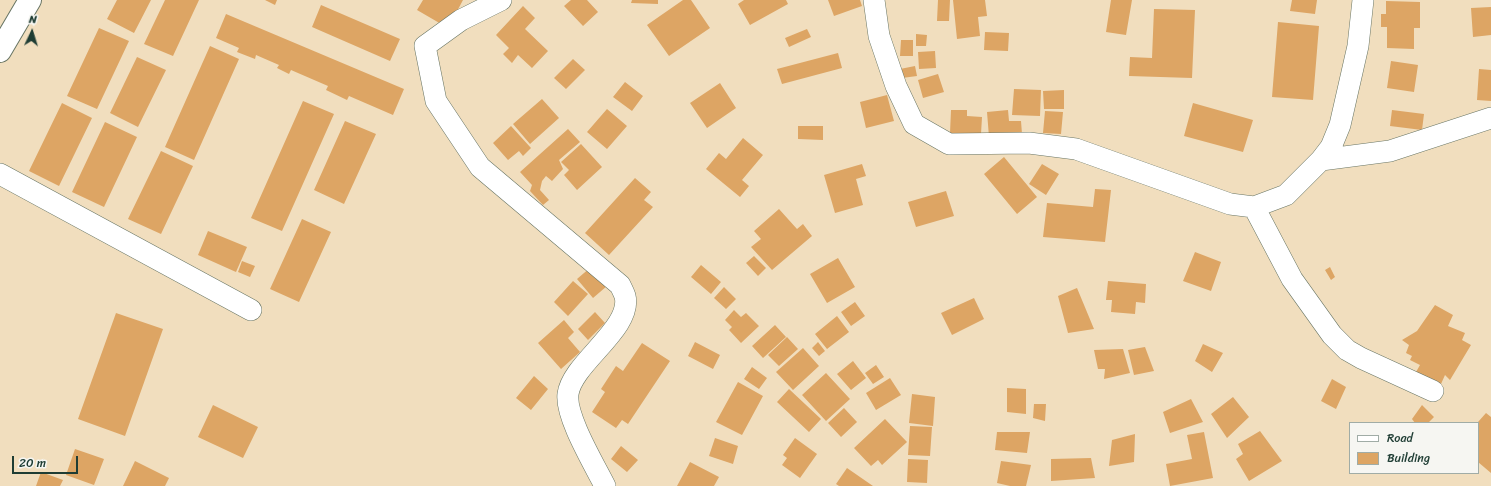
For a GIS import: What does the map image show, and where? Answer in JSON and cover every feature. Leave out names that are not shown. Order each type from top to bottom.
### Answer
[{"type":"main road","points":[[0,51],[30,0]]},
{"type":"street","points":[[501,0],[462,20],[425,46],[436,101],[480,167],[620,285],[626,297],[624,312],[610,335],[575,375],[568,393],[568,410],[605,486]]},
{"type":"street","points":[[874,0],[881,43],[896,86],[914,124],[949,144],[1029,142],[1076,149],[1230,204],[1254,207],[1286,195],[1321,160],[1331,147],[1340,125],[1358,46],[1363,0]]},
{"type":"street","points":[[1321,160],[1390,151],[1491,118]]},
{"type":"street","points":[[0,174],[251,310]]},
{"type":"street","points":[[1254,207],[1292,279],[1316,314],[1347,350],[1433,391]]},
{"type":"building","points":[[117,0],[151,0],[134,33],[107,19]]},
{"type":"building","points":[[165,0],[199,0],[173,56],[144,44]]},
{"type":"building","points":[[265,0],[277,0],[275,5]]},
{"type":"building","points":[[423,0],[463,0],[448,28],[417,10]]},
{"type":"building","points":[[571,0],[587,0],[598,12],[583,26],[564,6]]},
{"type":"building","points":[[632,0],[658,0],[658,4],[631,3]]},
{"type":"building","points":[[683,0],[691,0],[710,28],[669,56],[647,25]]},
{"type":"building","points":[[744,0],[786,0],[788,4],[750,25],[738,4]]},
{"type":"building","points":[[828,0],[860,0],[862,6],[834,16]]},
{"type":"building","points":[[938,0],[950,0],[949,21],[937,21]]},
{"type":"building","points":[[953,0],[985,0],[987,16],[978,17],[980,36],[957,39]]},
{"type":"building","points":[[1111,0],[1132,0],[1126,35],[1106,32]]},
{"type":"building","points":[[1292,0],[1317,0],[1315,14],[1290,11]]},
{"type":"building","points":[[1386,1],[1420,2],[1420,28],[1414,28],[1414,49],[1387,48],[1387,27],[1381,27],[1381,14],[1386,14]]},
{"type":"building","points":[[321,5],[400,39],[390,61],[312,27]]},
{"type":"building","points":[[523,6],[535,18],[525,29],[548,51],[532,68],[518,55],[512,63],[503,54],[509,48],[496,35]]},
{"type":"building","points":[[1491,7],[1491,35],[1473,37],[1471,8]]},
{"type":"building","points":[[1154,9],[1195,10],[1192,78],[1129,76],[1130,57],[1152,58]]},
{"type":"building","points":[[226,14],[404,89],[393,115],[349,96],[347,100],[326,90],[328,86],[291,70],[289,74],[277,68],[279,65],[256,55],[255,59],[237,52],[239,48],[216,38]]},
{"type":"building","points":[[1278,22],[1319,26],[1313,100],[1272,97]]},
{"type":"building","points":[[99,28],[129,41],[97,109],[67,96]]},
{"type":"building","points":[[807,29],[811,37],[789,47],[785,38]]},
{"type":"building","points":[[985,32],[1009,33],[1008,51],[984,50]]},
{"type":"building","points":[[916,34],[927,35],[926,46],[916,46]]},
{"type":"building","points":[[901,40],[913,40],[913,56],[900,56]]},
{"type":"building","points":[[210,46],[239,59],[194,160],[165,147]]},
{"type":"building","points":[[935,51],[936,68],[919,69],[918,52]]},
{"type":"building","points":[[838,53],[842,68],[782,84],[777,69]]},
{"type":"building","points":[[137,57],[166,70],[138,127],[110,113]]},
{"type":"building","points":[[573,59],[585,70],[566,89],[554,78]]},
{"type":"building","points":[[1391,61],[1418,65],[1414,92],[1387,88]]},
{"type":"building","points":[[915,66],[917,76],[902,78],[900,69]]},
{"type":"building","points":[[1479,69],[1491,70],[1491,101],[1477,100]]},
{"type":"building","points":[[938,74],[944,92],[923,98],[918,80]]},
{"type":"building","points":[[625,82],[643,96],[632,111],[613,97]]},
{"type":"building","points":[[720,83],[736,108],[707,128],[690,103]]},
{"type":"building","points":[[1014,89],[1041,90],[1040,116],[1012,115]]},
{"type":"building","points":[[1064,90],[1064,109],[1044,109],[1043,91]]},
{"type":"building","points":[[887,95],[894,121],[866,128],[860,102]]},
{"type":"building","points":[[542,99],[559,118],[530,144],[513,124]]},
{"type":"building","points":[[303,101],[334,114],[282,231],[251,218]]},
{"type":"building","points":[[62,103],[92,118],[59,186],[29,171]]},
{"type":"building","points":[[1193,103],[1253,120],[1243,152],[1184,136]]},
{"type":"building","points":[[607,109],[627,126],[607,149],[587,132]]},
{"type":"building","points":[[951,110],[967,110],[967,116],[982,117],[981,134],[950,133]]},
{"type":"building","points":[[1008,110],[1009,121],[1021,121],[1022,134],[989,137],[987,112]]},
{"type":"building","points":[[1392,110],[1424,114],[1422,130],[1390,126]]},
{"type":"building","points":[[1045,111],[1063,112],[1061,134],[1043,133]]},
{"type":"building","points":[[345,121],[376,134],[344,204],[314,190]]},
{"type":"building","points":[[105,122],[137,137],[104,207],[72,192]]},
{"type":"building","points":[[511,126],[531,148],[523,156],[519,151],[508,160],[493,143]]},
{"type":"building","points":[[798,126],[823,126],[823,140],[798,139]]},
{"type":"building","points":[[568,129],[580,142],[559,160],[563,169],[552,181],[546,176],[542,181],[540,190],[549,200],[543,205],[530,191],[532,185],[520,172]]},
{"type":"building","points":[[743,138],[763,155],[742,180],[749,186],[740,197],[706,169],[719,153],[726,159]]},
{"type":"building","points":[[581,144],[602,167],[577,190],[564,175],[569,170],[561,162]]},
{"type":"building","points":[[161,151],[193,166],[161,234],[128,219]]},
{"type":"building","points":[[1004,157],[1037,197],[1017,214],[984,174]]},
{"type":"building","points":[[862,164],[866,176],[856,179],[863,205],[835,213],[824,175]]},
{"type":"building","points":[[1042,164],[1059,174],[1046,195],[1029,184]]},
{"type":"building","points":[[635,178],[651,192],[644,200],[653,207],[609,255],[585,233]]},
{"type":"building","points":[[1095,189],[1111,190],[1105,242],[1043,237],[1047,203],[1093,207]]},
{"type":"building","points":[[946,191],[954,216],[916,227],[908,202]]},
{"type":"building","points":[[779,209],[797,229],[803,224],[812,236],[772,270],[751,247],[761,239],[754,231]]},
{"type":"building","points":[[302,219],[331,232],[299,302],[270,289]]},
{"type":"building","points":[[208,231],[247,247],[236,272],[198,255]]},
{"type":"building","points":[[1195,252],[1221,262],[1211,291],[1183,281]]},
{"type":"building","points":[[754,256],[766,268],[758,276],[746,263]]},
{"type":"building","points":[[838,258],[855,287],[827,303],[810,274]]},
{"type":"building","points":[[242,261],[255,266],[250,277],[238,272]]},
{"type":"building","points":[[701,265],[721,282],[711,294],[691,277]]},
{"type":"building","points":[[591,267],[607,286],[593,298],[577,279]]},
{"type":"building","points":[[1330,267],[1335,277],[1331,280],[1325,270]]},
{"type":"building","points":[[573,281],[588,294],[568,316],[554,302]]},
{"type":"building","points":[[1108,281],[1146,284],[1145,303],[1136,302],[1135,314],[1111,312],[1112,300],[1106,300]]},
{"type":"building","points":[[724,287],[736,299],[726,309],[714,298]]},
{"type":"building","points":[[1077,288],[1094,329],[1068,333],[1058,296]]},
{"type":"building","points":[[974,298],[984,319],[952,335],[941,313]]},
{"type":"building","points":[[855,302],[865,316],[851,326],[841,312]]},
{"type":"building","points":[[1435,305],[1453,315],[1448,326],[1465,333],[1462,340],[1471,345],[1450,380],[1445,375],[1441,384],[1416,372],[1420,365],[1410,360],[1412,356],[1406,353],[1409,345],[1402,340],[1417,331]]},
{"type":"building","points":[[734,310],[741,317],[746,313],[759,326],[741,343],[729,330],[732,327],[725,320]]},
{"type":"building","points":[[595,312],[605,323],[588,340],[578,329]]},
{"type":"building","points":[[116,313],[163,329],[125,436],[78,419]]},
{"type":"building","points":[[837,316],[849,332],[827,349],[815,334]]},
{"type":"building","points":[[564,320],[574,332],[568,338],[580,352],[561,369],[538,343]]},
{"type":"building","points":[[775,325],[786,337],[763,358],[752,346]]},
{"type":"building","points":[[787,337],[798,349],[779,366],[768,355]]},
{"type":"building","points":[[695,342],[720,355],[713,369],[688,356]]},
{"type":"building","points":[[818,342],[825,351],[819,356],[812,348]]},
{"type":"building","points":[[642,343],[670,361],[628,424],[622,420],[616,428],[592,412],[605,392],[601,389],[616,366],[623,371]]},
{"type":"building","points":[[1203,344],[1223,353],[1212,372],[1195,361]]},
{"type":"building","points":[[1145,347],[1154,371],[1134,375],[1128,350]]},
{"type":"building","points":[[803,348],[819,366],[793,390],[776,372]]},
{"type":"building","points":[[1123,349],[1130,373],[1104,379],[1105,369],[1098,369],[1094,350]]},
{"type":"building","points":[[853,361],[866,378],[851,390],[837,374]]},
{"type":"building","points":[[876,365],[884,377],[873,384],[865,373]]},
{"type":"building","points":[[752,367],[767,378],[759,389],[744,379]]},
{"type":"building","points":[[826,373],[850,399],[826,421],[802,395]]},
{"type":"building","points":[[534,376],[548,389],[531,410],[516,398]]},
{"type":"building","points":[[890,378],[901,395],[876,410],[866,393]]},
{"type":"building","points":[[1332,379],[1346,387],[1336,409],[1321,401]]},
{"type":"building","points":[[738,382],[763,396],[742,435],[716,422]]},
{"type":"building","points":[[1007,388],[1026,389],[1026,414],[1007,412]]},
{"type":"building","points":[[789,389],[821,419],[809,432],[777,402]]},
{"type":"building","points":[[912,394],[935,397],[933,426],[909,423]]},
{"type":"building","points":[[1233,397],[1249,417],[1227,438],[1211,414]]},
{"type":"building","points":[[1191,399],[1203,422],[1170,433],[1163,412]]},
{"type":"building","points":[[1034,404],[1046,404],[1045,421],[1033,418]]},
{"type":"building","points":[[213,405],[258,427],[243,458],[198,437]]},
{"type":"building","points":[[1422,405],[1434,417],[1429,422],[1414,422],[1412,419]]},
{"type":"building","points":[[844,408],[857,422],[841,437],[828,423]]},
{"type":"building","points":[[1486,413],[1491,417],[1491,473],[1479,463],[1478,422]]},
{"type":"building","points":[[885,419],[907,442],[882,465],[878,460],[871,466],[854,448]]},
{"type":"building","points":[[910,426],[932,427],[930,456],[908,455]]},
{"type":"building","points":[[1260,431],[1282,461],[1249,481],[1236,459],[1243,454],[1238,444]]},
{"type":"building","points":[[997,432],[1030,432],[1027,453],[995,450]]},
{"type":"building","points":[[1204,432],[1213,478],[1170,486],[1166,464],[1192,459],[1187,435]]},
{"type":"building","points":[[1135,434],[1134,462],[1109,466],[1112,440]]},
{"type":"building","points":[[715,438],[738,446],[733,464],[709,456]]},
{"type":"building","points":[[795,438],[817,454],[800,478],[782,465],[787,458],[783,455]]},
{"type":"building","points":[[621,446],[638,460],[627,472],[611,459]]},
{"type":"building","points":[[75,449],[104,459],[94,485],[66,475]]},
{"type":"building","points":[[1091,458],[1095,478],[1051,481],[1051,459]]},
{"type":"building","points":[[908,459],[928,460],[927,483],[907,482]]},
{"type":"building","points":[[135,461],[169,478],[165,486],[123,486]]},
{"type":"building","points":[[1001,461],[1031,465],[1026,486],[1010,486],[997,483]]},
{"type":"building","points":[[690,462],[719,477],[714,486],[677,486]]},
{"type":"building","points":[[847,468],[873,486],[839,486],[836,484]]},
{"type":"building","points":[[41,472],[63,480],[60,486],[36,486]]}]
